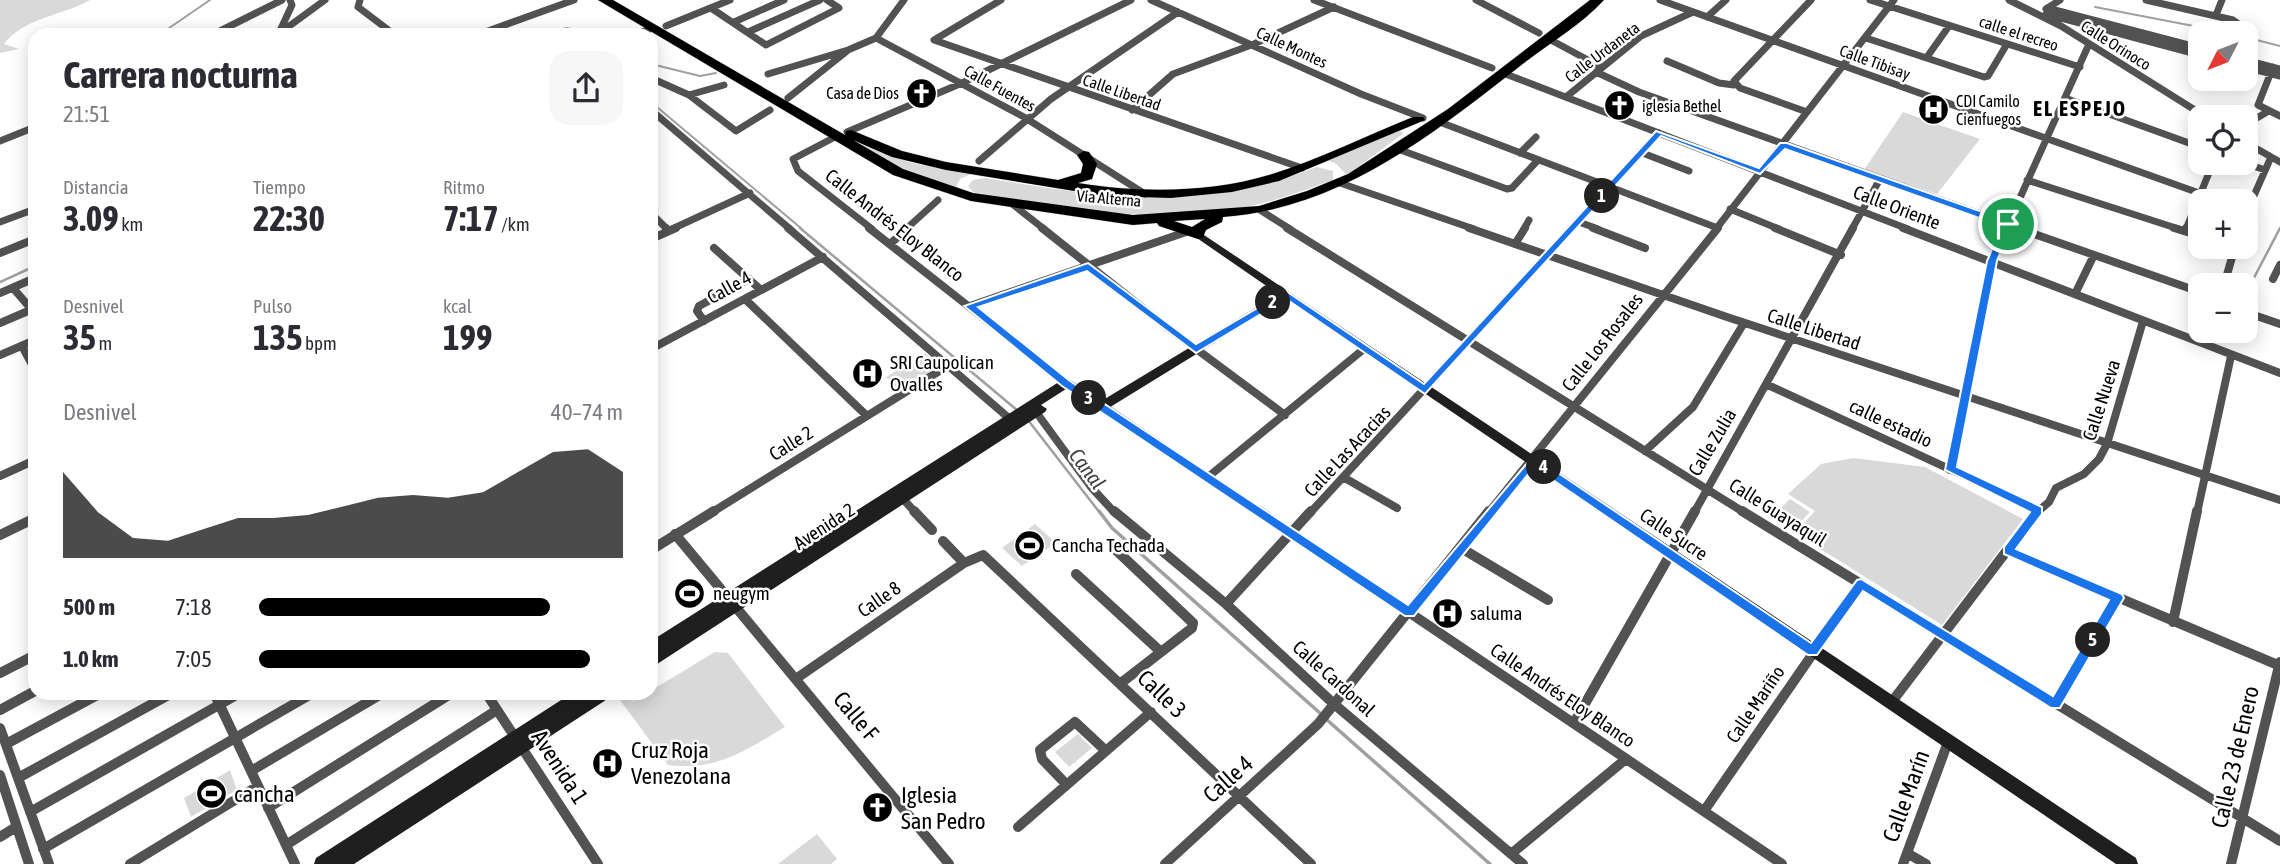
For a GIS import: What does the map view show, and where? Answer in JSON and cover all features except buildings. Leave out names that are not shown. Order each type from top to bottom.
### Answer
[{"type":"highway","name":"Vía Alterna","points":[[604,0],[788,98],[898,172],[953,192],[983,199],[1133,219],[1260,211],[1340,183],[1371,167],[1497,70],[1598,0]]},
{"type":"highway","name":"Vía Alterna","points":[[621,0],[659,27],[841,134],[921,161],[1049,184],[1146,194],[1232,188],[1308,165],[1430,120]]},
{"type":"highway","name":"Vía Alterna","points":[[1544,36],[1582,0]]},
{"type":"highway","points":[[1049,184],[1068,183],[1087,176],[1090,164],[1084,155]]},
{"type":"highway","points":[[1308,165],[1336,168],[1342,174],[1340,183]]},
{"type":"highway","points":[[983,199],[965,189],[966,182],[981,174],[999,174]]},
{"type":"highway","points":[[1133,219],[1161,222],[1193,233],[1206,222],[1237,212]]},
{"type":"street","points":[[226,28],[282,0]]},
{"type":"street","points":[[281,28],[292,5],[290,0]]},
{"type":"street","points":[[287,28],[325,0]]},
{"type":"street","points":[[360,0],[358,7],[362,12],[386,28]]},
{"type":"street","points":[[496,28],[574,0]]},
{"type":"street","points":[[656,28],[730,0]]},
{"type":"street","points":[[734,22],[785,0]]},
{"type":"street","points":[[748,32],[820,0]]},
{"type":"street","points":[[711,8],[762,43],[772,44],[839,8],[827,0]]},
{"type":"street","points":[[768,74],[848,50],[876,38],[904,0]]},
{"type":"street","name":"Calle Libertad","points":[[1001,0],[933,40],[1063,87],[1308,165]]},
{"type":"street","points":[[841,134],[1002,64],[1130,0]]},
{"type":"street","name":"Calle Montes","points":[[1151,0],[1362,94],[1715,227]]},
{"type":"street","name":"Calle Oriente","points":[[1314,0],[2280,373]]},
{"type":"street","points":[[1476,0],[1639,92],[1782,147],[2188,290]]},
{"type":"street","name":"Calle Tibisay","points":[[1660,0],[2188,189]]},
{"type":"street","points":[[1707,17],[1726,0]]},
{"type":"street","points":[[1734,85],[1734,81],[1811,0]]},
{"type":"street","name":"calle el recreo","points":[[1870,0],[1892,3],[1949,26],[2080,67]]},
{"type":"street","name":"Calle Orinoco","points":[[2009,0],[2042,11],[2188,106]]},
{"type":"street","points":[[2042,11],[2060,0]]},
{"type":"street","points":[[2146,0],[2237,21]]},
{"type":"street","points":[[2216,15],[2222,0]]},
{"type":"street","name":"Calle Los Rosales","points":[[1333,706],[1533,460],[1715,227],[1782,147],[1892,3]]},
{"type":"street","points":[[1132,110],[1173,74],[1254,44],[1334,7]]},
{"type":"street","points":[[2042,11],[2188,45]]},
{"type":"street","points":[[2042,11],[2188,52]]},
{"type":"street","points":[[979,161],[1024,117],[1063,87],[1178,12]]},
{"type":"street","name":"Calle Urdaneta","points":[[1566,97],[1641,36],[1693,12]]},
{"type":"street","points":[[1927,58],[1949,26]]},
{"type":"street","points":[[1866,37],[1984,76],[1988,76],[2007,44]]},
{"type":"street","name":"Calle Fuentes","points":[[876,38],[1024,117],[1146,194]]},
{"type":"street","points":[[1950,470],[1992,261],[2089,44]]},
{"type":"street","points":[[788,98],[848,50]]},
{"type":"street","points":[[1667,61],[1719,83],[1734,85],[1807,112]]},
{"type":"street","points":[[2280,76],[2274,70],[2258,105],[2267,112],[2280,116]]},
{"type":"street","points":[[658,81],[689,95],[736,131],[770,110]]},
{"type":"street","points":[[689,95],[724,85]]},
{"type":"street","points":[[2065,98],[2188,143]]},
{"type":"street","points":[[2258,117],[2267,112]]},
{"type":"street","points":[[658,116],[1013,420],[1031,412],[1070,386]]},
{"type":"street","points":[[0,141],[28,130]]},
{"type":"street","name":"Calle Las Acacias","points":[[1226,604],[1659,133]]},
{"type":"street","name":"Calle Andrés Eloy Blanco","points":[[841,134],[793,159],[793,165],[1070,386],[1782,864]]},
{"type":"street","points":[[1520,153],[1536,137]]},
{"type":"street","points":[[1395,148],[1507,189],[1513,188],[1538,160]]},
{"type":"street","points":[[2258,150],[2280,162]]},
{"type":"street","points":[[1640,152],[1689,171]]},
{"type":"street","points":[[2257,189],[2271,157]]},
{"type":"street","points":[[2258,168],[2265,170]]},
{"type":"street","points":[[2027,180],[2188,232]]},
{"type":"street","name":"Calle Zulia","points":[[1574,723],[1705,488],[1768,385],[1879,181]]},
{"type":"street","name":"Calle Libertad","points":[[1340,183],[1745,323],[2280,500]]},
{"type":"street","points":[[658,236],[750,193]]},
{"type":"street","points":[[890,244],[938,200]]},
{"type":"street","points":[[1011,203],[1088,267],[1285,415]]},
{"type":"street","points":[[1730,209],[1841,255]]},
{"type":"street","name":"Calle Guayaquil","points":[[1260,211],[1468,343],[2280,841]]},
{"type":"street","points":[[0,222],[28,212]]},
{"type":"street","points":[[658,220],[669,231]]},
{"type":"street","points":[[1515,244],[1529,220]]},
{"type":"street","points":[[1578,222],[1645,248]]},
{"type":"street","points":[[2185,231],[2188,223]]},
{"type":"street","points":[[970,306],[1193,233]]},
{"type":"street","name":"Calle Sucre","points":[[1193,233],[2130,864]]},
{"type":"street","points":[[0,253],[28,242]]},
{"type":"street","points":[[714,248],[761,290]]},
{"type":"street","name":"Calle 4","points":[[658,345],[823,257]]},
{"type":"street","points":[[2075,294],[2093,257]]},
{"type":"street","points":[[2273,279],[2280,265]]},
{"type":"street","points":[[704,321],[697,311],[699,306],[748,279]]},
{"type":"street","points":[[0,293],[28,281]]},
{"type":"street","points":[[13,288],[28,304]]},
{"type":"street","points":[[1102,406],[1286,294]]},
{"type":"street","points":[[745,299],[867,416]]},
{"type":"street","points":[[0,323],[28,311]]},
{"type":"street","points":[[2258,314],[2280,322]]},
{"type":"street","name":"Calle Nueva","points":[[1891,703],[2038,510],[2049,502],[2056,488],[2084,474],[2099,459],[2107,444],[2143,321]]},
{"type":"street","points":[[1645,451],[1701,396],[1745,323]]},
{"type":"street","points":[[0,355],[28,343]]},
{"type":"street","points":[[22,346],[28,357]]},
{"type":"street","points":[[1208,477],[1366,348]]},
{"type":"street","points":[[2173,622],[2231,355]]},
{"type":"street","name":"Calle 2","points":[[658,545],[948,365]]},
{"type":"street","name":"calle estadio","points":[[1768,385],[2038,510]]},
{"type":"street","name":"Calle Cardonal","points":[[1031,412],[1091,487],[1121,519],[1226,604],[1333,706],[1523,864]]},
{"type":"street","name":"Avenida 2","points":[[658,645],[902,498],[1013,420]]},
{"type":"street","name":"Avenida 2","points":[[658,657],[733,602],[1013,420]]},
{"type":"street","points":[[1,474],[28,463]]},
{"type":"street","points":[[1343,477],[1397,508]]},
{"type":"street","points":[[902,498],[932,530]]},
{"type":"street","points":[[0,535],[28,523]]},
{"type":"street","name":"Calle F","points":[[675,534],[949,864]]},
{"type":"street","points":[[943,541],[964,563]]},
{"type":"street","points":[[1461,548],[1548,600]]},
{"type":"street","points":[[1117,551],[1193,623],[1192,628],[1121,683]]},
{"type":"street","points":[[2008,551],[2173,622],[2280,664]]},
{"type":"street","name":"Calle 8","points":[[797,678],[964,563],[983,555]]},
{"type":"street","name":"Calle 3","points":[[983,555],[1311,864]]},
{"type":"street","points":[[1076,574],[1161,652]]},
{"type":"street","name":"Calle Mariño","points":[[1704,811],[1861,584]]},
{"type":"street","points":[[2056,704],[2117,598]]},
{"type":"street","points":[[0,673],[28,658]]},
{"type":"street","name":"Calle 23 de Enero","points":[[2231,864],[2280,664]]},
{"type":"street","points":[[0,710],[28,695]]},
{"type":"street","points":[[6,744],[89,700]]},
{"type":"street","points":[[18,778],[159,700]]},
{"type":"street","points":[[218,700],[295,864]]},
{"type":"street","points":[[30,812],[228,700]]},
{"type":"street","points":[[44,849],[301,700]]},
{"type":"street","points":[[251,771],[371,700]]},
{"type":"street","points":[[268,808],[441,700]]},
{"type":"street","name":"Avenida 1","points":[[491,700],[598,864]]},
{"type":"street","points":[[340,864],[519,742],[575,700]]},
{"type":"street","points":[[322,864],[592,700]]},
{"type":"street","name":"Calle 4","points":[[1165,864],[1318,724],[1333,706]]},
{"type":"street","points":[[286,845],[497,710]]},
{"type":"street","points":[[1018,827],[1151,712]]},
{"type":"street","points":[[1066,784],[1039,755],[1050,742],[1075,722],[1105,750]]},
{"type":"street","points":[[0,728],[49,864]]},
{"type":"street","name":"Calle Marín","points":[[1905,859],[1948,742]]},
{"type":"street","points":[[1511,854],[1626,759]]},
{"type":"street","points":[[0,775],[29,864]]},
{"type":"street","points":[[130,864],[258,786]]},
{"type":"street","points":[[0,836],[16,827]]},
{"type":"street","points":[[1905,859],[1926,864]]},
{"type":"shaded area","points":[[0,0],[90,0],[22,28],[4,44],[19,49],[0,53]]},
{"type":"shaded area","points":[[1903,112],[1980,139],[1937,194],[1864,170]]},
{"type":"shaded area","points":[[1400,131],[1404,133],[1347,175],[1335,163],[1325,160]]},
{"type":"shaded area","points":[[849,140],[912,163],[973,173],[960,179],[956,187],[959,191],[911,175]]},
{"type":"shaded area","points":[[1317,167],[1333,171],[1333,180],[1251,206],[1181,214],[1146,215],[1077,209],[973,192],[968,186],[973,180],[985,178],[1113,195],[1191,196],[1273,182]]},
{"type":"shaded area","points":[[925,353],[940,366],[900,390],[886,377]]},
{"type":"shaded area","points":[[1853,458],[1925,467],[2023,519],[1942,625],[1795,533],[1815,511],[1788,494],[1821,464]]},
{"type":"shaded area","points":[[1790,499],[1810,512],[1793,530],[1772,517]]},
{"type":"shaded area","name":"Cancha Techada","points":[[1035,524],[1056,543],[1022,566],[1002,548]]},
{"type":"shaded area","points":[[715,652],[728,653],[785,727],[743,751],[716,762],[686,766],[668,765],[620,700],[634,700],[627,705],[635,700],[658,700],[658,686]]},
{"type":"shaded area","points":[[1078,734],[1092,748],[1069,767],[1055,752]]},
{"type":"shaded area","name":"cancha","points":[[230,770],[237,790],[191,817],[184,798]]},
{"type":"shaded area","points":[[817,834],[837,859],[831,864],[778,864]]},
{"type":"waterway","points":[[169,28],[210,0]]},
{"type":"waterway","points":[[2095,7],[2188,25]]},
{"type":"waterway","points":[[2258,40],[2280,46]]},
{"type":"waterway","points":[[658,66],[700,76],[716,73]]},
{"type":"waterway","name":"Canal","points":[[658,108],[802,229]]},
{"type":"waterway","name":"Canal","points":[[800,228],[1018,411]]},
{"type":"waterway","points":[[2256,273],[2280,228]]},
{"type":"waterway","points":[[0,282],[28,269]]},
{"type":"waterway","name":"Canal","points":[[1028,420],[1100,513]]},
{"type":"waterway","name":"Canal","points":[[1099,511],[1112,528],[1321,714]]},
{"type":"waterway","name":"Canal","points":[[1326,719],[1490,864]]},
{"type":"place","name":"Casa de Dios","points":[[922,93]]},
{"type":"place","name":"iglesia Bethel","points":[[1619,106]]},
{"type":"place","name":"CDI Camilo Cienfuegos","points":[[1933,110]]},
{"type":"place","name":"SRI Caupolican Ovalles","points":[[867,373]]},
{"type":"place","name":"Cancha Techada","points":[[1029,545]]},
{"type":"place","name":"neugym","points":[[690,593]]},
{"type":"place","name":"saluma","points":[[1447,613]]},
{"type":"place","name":"Cruz Roja Venezolana","points":[[608,763]]},
{"type":"place","name":"cancha","points":[[211,794]]},
{"type":"place","name":"Iglesia San Pedro","points":[[878,808]]},
{"type":"district","name":"EL ESPEJO","points":[[2080,109]]},
{"type":"route","points":[[1659,133],[1760,171],[1783,145],[2008,224],[1992,261],[1950,470],[2038,510],[2008,551],[2117,598],[2056,704],[1861,584],[1813,651],[1533,460],[1409,612],[1066,383],[970,306],[1088,267],[1196,349],[1286,294],[1425,390],[1659,133]]}]
